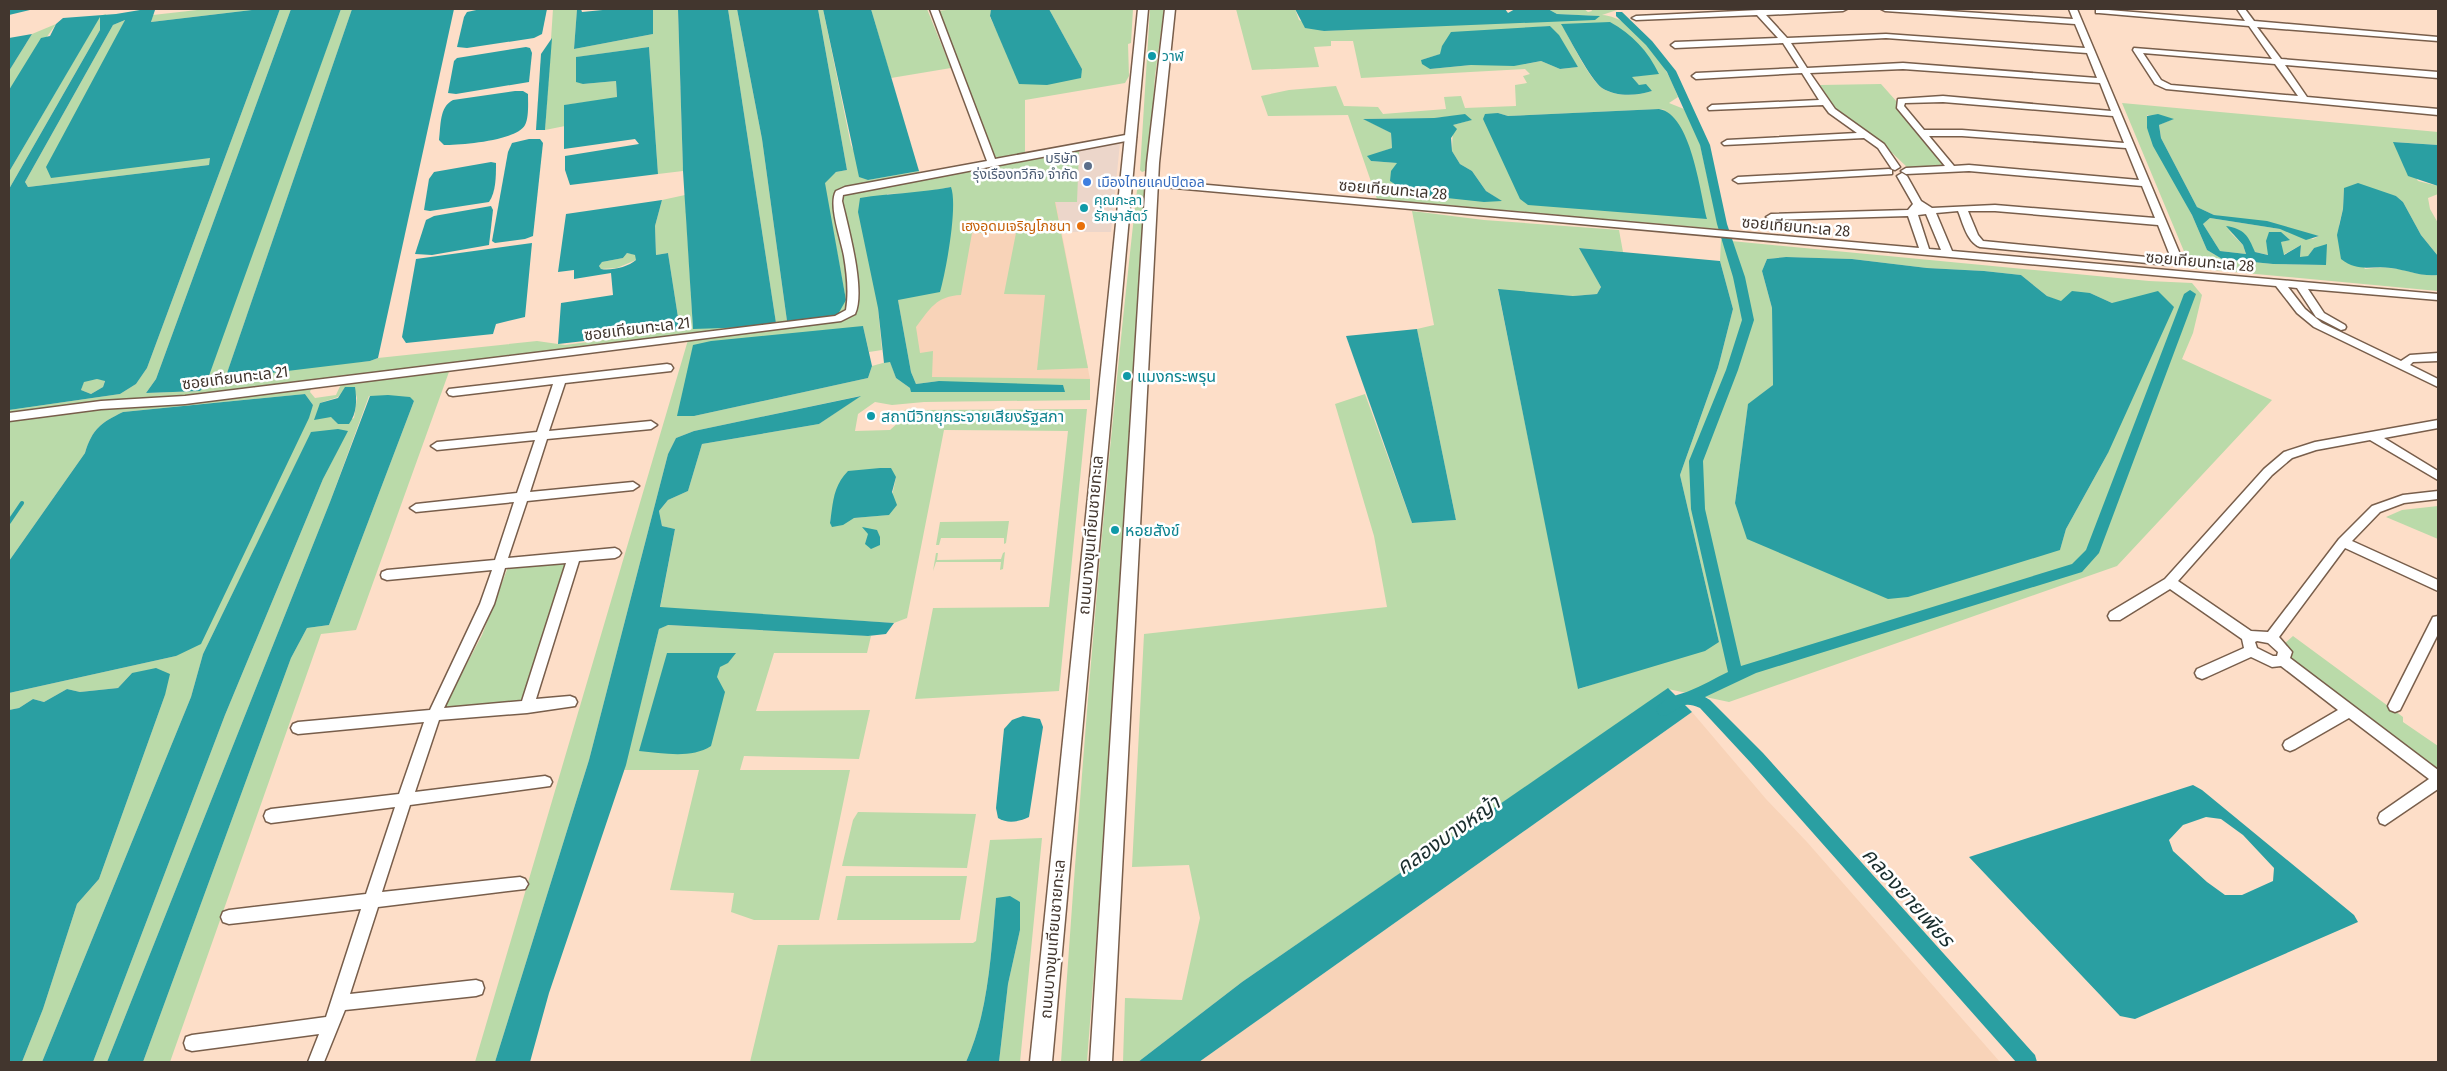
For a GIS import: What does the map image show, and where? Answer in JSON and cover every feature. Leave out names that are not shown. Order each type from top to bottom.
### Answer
[{"type":"main road","name":"ถนนบางขุนเทียนชายทะเล","points":[[1041,1062],[1103,404],[1111,343],[1143,9]]},
{"type":"main road","points":[[1101,1059],[1152,166],[1163,88],[1170,9]]},
{"type":"main road","points":[[1138,69],[1143,88],[1136,174],[1145,174],[1152,166]]},
{"type":"main road","points":[[1111,343],[1126,261],[1134,189],[1140,186],[1152,187]]},
{"type":"street","points":[[934,9],[992,163]]},
{"type":"street","points":[[1636,18],[1842,9]]},
{"type":"street","points":[[1885,9],[2080,22]]},
{"type":"street","points":[[1962,208],[1973,236],[1980,244],[2172,262],[2177,259],[2177,255],[2073,9]]},
{"type":"street","points":[[2241,9],[2304,100]]},
{"type":"street","points":[[2099,11],[2438,40]]},
{"type":"street","points":[[1759,12],[1784,40],[1825,102],[1844,120],[1881,146],[1892,169]]},
{"type":"street","points":[[1675,45],[1886,36],[2091,50]]},
{"type":"street","points":[[2438,75],[2137,50],[2161,85],[2438,112]]},
{"type":"street","points":[[1696,76],[1903,66],[2103,80]]},
{"type":"street","points":[[1952,168],[1900,106],[1901,101],[1943,100],[2117,114]]},
{"type":"street","points":[[1712,108],[1825,102]]},
{"type":"street","points":[[1921,133],[1962,133],[2131,146]]},
{"type":"street","points":[[1727,143],[1865,135]]},
{"type":"street","name":"ซอยเทียนทะเล 21","points":[[9,417],[101,405],[185,400],[837,319],[851,312],[854,304],[849,262],[837,201],[839,194],[844,190],[1131,137]]},
{"type":"street","points":[[1738,180],[1892,169],[1904,174],[1952,168],[2145,183]]},
{"type":"street","points":[[1904,174],[1925,252]]},
{"type":"street","name":"ซอยเทียนทะเล 28","points":[[1152,187],[2438,297]]},
{"type":"street","points":[[1771,217],[1914,208],[1930,211],[1962,208],[1995,208],[2163,222]]},
{"type":"street","points":[[1930,211],[1948,254]]},
{"type":"street","points":[[2280,284],[2311,320],[2407,362],[2438,373]]},
{"type":"street","points":[[2300,285],[2325,319],[2407,362],[2438,383]]},
{"type":"street","points":[[2311,320],[2325,319]]},
{"type":"street","points":[[2407,362],[2438,357]]},
{"type":"street","points":[[453,392],[666,368]]},
{"type":"street","points":[[316,1062],[332,1024],[434,715],[487,604],[560,380]]},
{"type":"street","points":[[2115,616],[2147,598],[2170,582],[2278,461],[2299,450],[2438,424]]},
{"type":"street","points":[[438,446],[651,425]]},
{"type":"street","points":[[2372,436],[2438,476]]},
{"type":"street","points":[[416,508],[633,486]]},
{"type":"street","points":[[2271,638],[2343,542],[2383,505],[2404,499],[2438,495]]},
{"type":"street","points":[[2343,542],[2438,586]]},
{"type":"street","points":[[387,575],[615,553]]},
{"type":"street","points":[[527,706],[574,557]]},
{"type":"street","points":[[2170,582],[2250,637]]},
{"type":"street","points":[[2395,706],[2438,621]]},
{"type":"street","points":[[2283,660],[2285,652],[2271,638],[2255,634],[2250,637],[2247,643],[2252,651],[2272,662],[2283,660],[2438,779],[2385,818]]},
{"type":"street","points":[[2202,673],[2252,651]]},
{"type":"street","points":[[298,728],[570,702]]},
{"type":"street","points":[[2290,745],[2350,710]]},
{"type":"street","points":[[271,816],[545,782]]},
{"type":"street","points":[[230,917],[520,884]]},
{"type":"street","points":[[339,1002],[476,988]]},
{"type":"street","points":[[192,1043],[332,1024]]},
{"type":"shaded area","points":[[1120,143],[1111,232],[1061,232],[1047,156]]},
{"type":"shaded area","points":[[1047,156],[1090,379],[914,379],[898,300],[953,193]]},
{"type":"shaded area","points":[[1692,712],[1766,799],[1807,842],[2000,1062],[1199,1062]]},
{"type":"green space","points":[[206,9],[261,9],[151,22],[153,15]]},
{"type":"green space","points":[[280,9],[291,9],[156,379],[146,393],[200,391],[341,9],[352,9],[227,373],[370,361],[378,358],[537,341],[565,345],[680,330],[668,253],[656,255],[655,226],[662,200],[685,195],[693,328],[776,323],[728,9],[737,9],[762,139],[787,321],[846,300],[824,183],[836,172],[847,170],[818,9],[823,9],[851,145],[868,180],[919,171],[922,180],[1079,151],[1077,202],[1055,202],[1088,368],[1037,370],[1045,295],[1004,294],[1016,233],[972,233],[961,295],[939,301],[916,327],[920,353],[933,351],[932,377],[1090,379],[1090,400],[924,402],[892,405],[875,402],[858,414],[855,431],[890,430],[900,421],[905,410],[912,408],[919,410],[1087,409],[1059,691],[915,699],[933,608],[1049,607],[1068,431],[944,430],[907,618],[894,623],[660,608],[675,529],[662,526],[659,511],[668,500],[688,491],[702,444],[819,424],[860,396],[694,431],[676,438],[668,454],[589,760],[495,1062],[475,1062],[688,340],[450,369],[356,630],[321,634],[170,1062],[143,1062],[291,658],[307,628],[329,625],[414,401],[409,397],[369,396],[330,502],[107,1062],[93,1062],[225,715],[323,479],[347,431],[311,433],[203,654],[191,697],[42,1062],[22,1062],[43,1009],[77,904],[99,879],[165,695],[132,673],[118,688],[80,692],[67,689],[44,702],[33,699],[19,708],[9,710],[9,693],[176,656],[313,405],[305,394],[123,412],[104,423],[95,432],[85,453],[9,561],[9,410],[120,394],[136,384],[147,368]],"holes":[[[951,187],[898,300],[911,372],[916,384],[939,381],[910,388],[896,378],[890,361],[872,366],[868,378],[694,416],[863,326],[869,352],[882,350],[878,308],[887,194],[919,193]],[[341,384],[336,395],[315,398],[310,392],[312,386]],[[346,387],[354,388],[357,398],[354,418],[338,424],[320,403],[338,397]],[[896,477],[888,515],[854,518],[830,523],[831,516]]]},
{"type":"green space","points":[[553,9],[577,9],[574,49],[653,34],[653,9],[678,9],[683,171],[658,174],[649,47],[577,57],[583,84],[616,81],[617,98],[565,105],[565,126],[545,130]]},
{"type":"green space","points":[[871,9],[927,9],[951,68],[891,78]]},
{"type":"green space","points":[[991,9],[990,17],[1001,40],[1082,69],[1049,9],[1133,9],[1131,43],[1128,44],[1129,76],[1125,83],[1025,100],[1025,153],[994,158],[936,11]]},
{"type":"green space","points":[[1150,9],[1164,9],[1155,76],[1150,145],[1145,171],[1142,172],[1140,170]]},
{"type":"green space","points":[[1236,9],[1295,9],[1299,20],[1324,31],[1599,16],[1557,14],[1548,9],[1584,9],[1588,12],[1592,11],[1591,9],[1620,9],[1602,15],[1615,18],[1639,34],[1667,72],[1678,97],[1669,103],[1684,109],[1699,140],[1719,229],[1377,199],[1348,115],[1268,116],[1261,96],[1289,90],[1336,86],[1344,106],[1378,107],[1383,114],[1446,109],[1444,97],[1461,96],[1465,108],[1516,106],[1515,85],[1527,83],[1523,76],[1530,74],[1525,69],[1361,78],[1353,41],[1331,41],[1331,46],[1314,47],[1319,67],[1252,70]],"holes":[[[1562,25],[1659,73],[1631,77],[1639,85],[1652,91],[1626,95],[1613,93],[1602,88],[1586,68]],[[1550,26],[1578,67],[1560,69],[1541,61],[1526,64],[1471,65],[1430,69],[1421,60],[1525,28]],[[1659,109],[1666,110],[1483,119],[1498,113],[1508,116]],[[1465,115],[1471,120],[1453,125],[1452,151],[1460,164],[1472,171],[1486,191],[1501,201],[1397,163],[1371,161],[1368,157],[1392,148],[1391,133],[1364,119],[1434,118]]]},
{"type":"green space","points":[[106,14],[100,30],[9,189],[9,172],[100,16]]},
{"type":"green space","points":[[125,20],[118,34],[211,158],[209,165],[28,187],[25,182],[113,25]]},
{"type":"green space","points":[[56,24],[9,90],[9,71],[32,34]]},
{"type":"green space","points":[[1881,84],[1897,102],[1898,108],[1917,134],[1944,165],[1943,167],[1907,167],[1874,136],[1837,111],[1820,85]]},
{"type":"green space","points":[[2122,103],[2438,132],[2438,145],[2394,142],[2418,181],[2438,186],[2438,194],[2428,198],[2430,209],[2438,223],[2438,256],[2421,235],[2403,202],[2396,196],[2344,188],[2343,209],[2339,225],[2365,269],[2387,268],[2425,275],[2438,275],[2438,291],[2191,268]],"holes":[[[2147,115],[2173,119],[2159,125],[2161,138],[2197,207],[2214,215],[2319,236],[2313,239],[2280,229],[2210,218],[2203,224],[2220,251],[2246,254],[2243,245],[2228,230],[2255,252],[2269,255],[2266,241],[2289,240],[2281,242],[2283,255],[2301,245],[2300,258],[2308,256],[2314,248],[2326,265],[2273,264],[2222,259],[2207,250],[2192,215],[2147,128]]]},
{"type":"green space","points":[[1145,189],[1146,193],[1123,582],[1087,1062],[1061,1062],[1085,735],[1104,517],[1125,299],[1137,190]]},
{"type":"green space","points":[[1412,211],[1484,220],[1619,230],[1623,252],[1580,248],[1601,287],[1597,294],[1573,296],[1498,290],[1579,689],[1719,642],[1680,475],[1718,368],[1733,309],[1720,261],[1721,240],[2149,281],[2192,283],[2202,295],[2193,333],[2182,359],[2272,400],[2117,566],[1729,702],[1668,689],[1242,982],[1138,1062],[1123,1062],[1125,998],[1182,1000],[1200,918],[1189,865],[1132,867],[1144,634],[1387,607],[1374,536],[1335,404],[1365,394],[1412,523],[1456,520],[1417,329],[1434,325]],"holes":[[[1786,257],[1852,259],[1927,268],[2021,275],[2047,296],[2061,302],[2090,293],[2112,303],[2108,453],[2066,529],[2060,550],[1735,503],[1748,405],[1773,385],[1772,308],[1762,271],[1767,259]]]},
{"type":"green space","points":[[627,253],[636,255],[636,260],[617,268],[601,269],[599,266],[602,262],[623,258]]},
{"type":"green space","points":[[105,380],[103,387],[91,394],[81,390],[84,381]]},
{"type":"green space","points":[[2438,506],[2438,539],[2386,517],[2402,510]]},
{"type":"green space","points":[[1009,521],[1006,543],[1004,544],[1004,538],[941,538],[939,545],[936,545],[940,522]]},
{"type":"green space","points":[[1005,552],[1003,569],[1000,570],[1001,562],[936,562],[933,571],[936,553],[938,553],[937,560],[1001,559]]},
{"type":"green space","points":[[569,562],[522,703],[443,709],[482,635],[508,567]]},
{"type":"green space","points":[[667,625],[871,636],[867,653],[774,653],[756,711],[870,710],[859,759],[744,756],[740,770],[850,770],[819,920],[754,920],[731,912],[734,893],[670,890],[699,770],[624,770],[659,629]]},
{"type":"green space","points":[[2293,636],[2403,717],[2403,722],[2438,746],[2438,769],[2293,662],[2285,643]]},
{"type":"green space","points":[[858,812],[976,814],[967,868],[842,866],[853,820]]},
{"type":"green space","points":[[1042,838],[1020,1062],[999,1062],[1008,984],[1020,930],[996,898],[988,982],[980,1023],[966,1062],[750,1062],[778,945],[973,943],[976,941],[990,840]]},
{"type":"green space","points":[[846,876],[967,876],[960,920],[837,920]]},
{"type":"water","points":[[146,9],[155,10],[151,22],[261,9],[280,9],[147,368],[136,384],[120,394],[9,410],[9,189],[100,30],[100,17],[9,172],[9,90],[41,38],[50,36],[56,24],[63,18],[116,14]],"holes":[[[125,20],[46,167],[51,178],[210,158],[209,165],[28,187],[25,182],[113,25]],[[97,379],[105,381],[103,387],[91,394],[81,390],[84,382]]]},
{"type":"water","points":[[291,9],[341,9],[206,384],[200,391],[146,393],[156,379]]},
{"type":"water","points":[[352,9],[454,9],[378,358],[370,361],[229,378],[227,373]]},
{"type":"water","points":[[481,9],[547,9],[542,34],[534,38],[467,48],[457,47],[464,17],[467,12]]},
{"type":"water","points":[[577,9],[581,9],[582,12],[613,9],[653,9],[653,34],[574,49]]},
{"type":"water","points":[[678,9],[728,9],[776,323],[754,327],[693,329],[683,171]]},
{"type":"water","points":[[737,9],[818,9],[847,170],[836,172],[825,183],[846,300],[837,316],[787,321],[762,139]]},
{"type":"water","points":[[823,9],[871,9],[919,171],[868,180],[859,177]]},
{"type":"water","points":[[991,9],[1049,9],[1082,69],[1081,78],[1047,85],[1019,84],[990,16]]},
{"type":"water","points":[[1295,9],[1505,9],[1508,13],[1515,9],[1548,9],[1557,14],[1600,16],[1595,20],[1324,31],[1305,28]]},
{"type":"water","points":[[1610,22],[1639,44],[1655,66],[1659,74],[1632,77],[1639,85],[1646,84],[1652,91],[1627,95],[1614,93],[1602,88],[1586,68],[1561,24]]},
{"type":"water","points":[[1550,26],[1559,35],[1578,67],[1560,69],[1541,61],[1514,66],[1471,65],[1430,69],[1422,64],[1421,60],[1440,54],[1442,46],[1451,32]]},
{"type":"water","points":[[32,34],[9,71],[9,38]]},
{"type":"water","points":[[552,38],[545,130],[536,130],[541,54]]},
{"type":"water","points":[[526,47],[530,48],[532,53],[529,82],[456,94],[448,93],[454,61],[457,58]]},
{"type":"water","points":[[649,47],[658,174],[570,185],[565,170],[565,156],[639,144],[635,139],[564,149],[564,105],[617,97],[616,81],[583,84],[576,82],[576,57]]},
{"type":"water","points":[[523,91],[528,94],[527,118],[525,125],[520,130],[511,135],[475,143],[444,145],[439,140],[443,112],[448,103],[453,100]]},
{"type":"water","points":[[1659,109],[1670,114],[1679,124],[1686,139],[1697,174],[1707,219],[1528,205],[1520,199],[1483,119],[1485,114],[1498,113],[1508,116]]},
{"type":"water","points":[[1465,114],[1472,120],[1453,125],[1457,129],[1451,138],[1452,151],[1460,164],[1472,171],[1486,191],[1502,201],[1484,202],[1410,194],[1390,181],[1391,171],[1397,163],[1371,161],[1367,156],[1392,148],[1391,133],[1363,119],[1434,118]]},
{"type":"water","points":[[2158,114],[2174,119],[2159,125],[2161,138],[2197,207],[2214,215],[2267,221],[2319,236],[2306,240],[2280,229],[2210,218],[2203,224],[2220,251],[2246,254],[2243,245],[2226,226],[2237,229],[2245,234],[2255,252],[2268,255],[2266,241],[2269,232],[2281,232],[2290,240],[2281,242],[2284,255],[2301,245],[2300,257],[2308,256],[2314,248],[2327,244],[2326,265],[2273,264],[2222,259],[2207,250],[2192,215],[2153,146],[2147,128],[2147,116]]},
{"type":"water","points":[[529,139],[540,139],[543,143],[533,236],[525,239],[495,243],[492,241],[508,152],[512,143]]},
{"type":"water","points":[[2393,142],[2438,145],[2438,186],[2408,176]]},
{"type":"water","points":[[491,162],[496,163],[496,178],[493,194],[489,202],[430,211],[424,210],[429,179],[434,172]]},
{"type":"water","points":[[2358,183],[2396,196],[2403,202],[2421,235],[2438,256],[2438,275],[2420,274],[2384,267],[2365,268],[2354,266],[2341,259],[2337,235],[2343,209],[2344,188]]},
{"type":"water","points":[[951,187],[953,196],[952,223],[948,255],[940,292],[898,300],[911,372],[916,384],[939,381],[1063,385],[1065,392],[911,392],[910,388],[896,378],[890,362],[884,363],[878,308],[858,212],[860,198]]},
{"type":"water","points":[[662,200],[655,226],[656,255],[668,253],[680,330],[558,344],[561,303],[613,295],[611,273],[574,279],[574,270],[558,272],[566,214]],"holes":[[[627,253],[635,255],[636,260],[624,266],[614,269],[601,269],[599,266],[602,262],[623,258]]]},
{"type":"water","points":[[491,206],[493,210],[489,245],[432,255],[415,254],[426,220],[434,216]]},
{"type":"water","points":[[532,243],[525,317],[496,324],[493,334],[406,343],[402,337],[416,259]]},
{"type":"water","points":[[1579,248],[1720,261],[1733,309],[1718,368],[1680,475],[1719,642],[1705,651],[1578,689],[1498,289],[1573,296],[1597,294],[1601,287]]},
{"type":"water","points":[[1786,257],[1852,259],[1927,268],[2021,275],[2047,296],[2061,301],[2072,291],[2090,293],[2112,303],[2158,291],[2174,307],[2108,453],[2066,529],[2060,550],[1908,597],[1888,599],[1747,539],[1735,503],[1748,404],[1773,385],[1772,308],[1762,271],[1767,259]]},
{"type":"water","points":[[863,326],[872,366],[868,378],[694,416],[677,416],[693,345],[711,341]]},
{"type":"water","points":[[1417,329],[1456,520],[1412,523],[1346,336]]},
{"type":"water","points":[[345,387],[355,387],[356,392],[355,411],[349,424],[338,424],[331,417],[314,420],[320,403],[338,398]]},
{"type":"water","points":[[305,394],[313,405],[309,418],[201,644],[176,656],[9,693],[9,561],[85,453],[91,438],[99,427],[123,412]]},
{"type":"water","points":[[370,396],[410,397],[414,401],[329,625],[307,628],[291,658],[143,1062],[107,1062],[330,502]]},
{"type":"water","points":[[861,396],[819,424],[702,444],[688,491],[668,500],[659,511],[662,526],[675,529],[660,607],[894,623],[886,634],[868,636],[668,625],[659,629],[626,765],[549,993],[530,1062],[495,1062],[589,760],[668,454],[676,438],[694,431]]},
{"type":"water","points":[[338,429],[348,431],[323,479],[225,715],[93,1062],[42,1062],[191,697],[203,654],[311,432]]},
{"type":"water","points":[[891,468],[896,477],[892,492],[897,505],[889,515],[854,518],[843,525],[832,527],[830,523],[834,495],[843,477],[848,471]]},
{"type":"water","points":[[862,527],[877,530],[880,537],[880,545],[871,549],[865,544],[868,534]]},
{"type":"water","points":[[667,653],[736,653],[728,663],[720,667],[717,677],[725,692],[711,746],[695,753],[667,754],[639,751]]},
{"type":"water","points":[[156,668],[170,674],[165,695],[99,879],[77,904],[43,1009],[22,1062],[9,1062],[9,710],[19,708],[33,699],[44,702],[67,689],[80,692],[118,688],[132,673]]},
{"type":"water","points":[[1668,688],[1692,712],[1199,1062],[1138,1062],[1242,982]]},
{"type":"water","points":[[1023,716],[1040,719],[1043,727],[1029,817],[1009,822],[998,818],[996,808],[1004,729],[1012,720]]},
{"type":"water","points":[[2193,785],[2202,790],[2354,915],[2358,922],[2135,1019],[2120,1016],[1969,857]],"holes":[[[2206,817],[2221,819],[2243,835],[2274,868],[2273,881],[2242,895],[2225,895],[2207,882],[2173,851],[2169,840],[2183,825]]]},
{"type":"water","points":[[1010,896],[1020,902],[1020,930],[1008,984],[999,1062],[966,1062],[980,1023],[988,981],[996,898]]},
{"type":"waterway","name":"คลองยายเพียร","points":[[9,12],[30,9]]},
{"type":"waterway","points":[[1619,14],[1649,43],[1671,71],[1705,145],[1722,224],[1739,277],[1748,320],[1732,370],[1696,461],[1698,509],[1736,675]]},
{"type":"waterway","points":[[1691,697],[1751,668],[2077,568],[2092,553],[2190,294]]},
{"type":"waterway","points":[[9,522],[22,503]]},
{"type":"waterway","name":"คลองบางหญ้า","points":[[1664,710],[1677,700],[1691,697]]},
{"type":"waterway","name":"คลองยายเพียร","points":[[1691,697],[1705,704],[1757,758],[2028,1062]]},
{"type":"place","name":"วาฬ","points":[[1152,56]]},
{"type":"place","name":"บริษัท รุ่งเรืองทวีกิจ จำกัด","points":[[1088,166]]},
{"type":"place","name":"เมืองไทยแคปปิตอล","points":[[1087,182]]},
{"type":"place","name":"คุณกะลา รักษาสัตว์","points":[[1084,208]]},
{"type":"place","name":"เฮงอุดมเจริญโภชนา","points":[[1081,226]]},
{"type":"place","name":"แมงกระพรุน","points":[[1127,376]]},
{"type":"place","name":"สถานีวิทยุกระจายเสียงรัฐสภา","points":[[871,416]]},
{"type":"place","name":"หอยสังข์","points":[[1115,530]]}]
